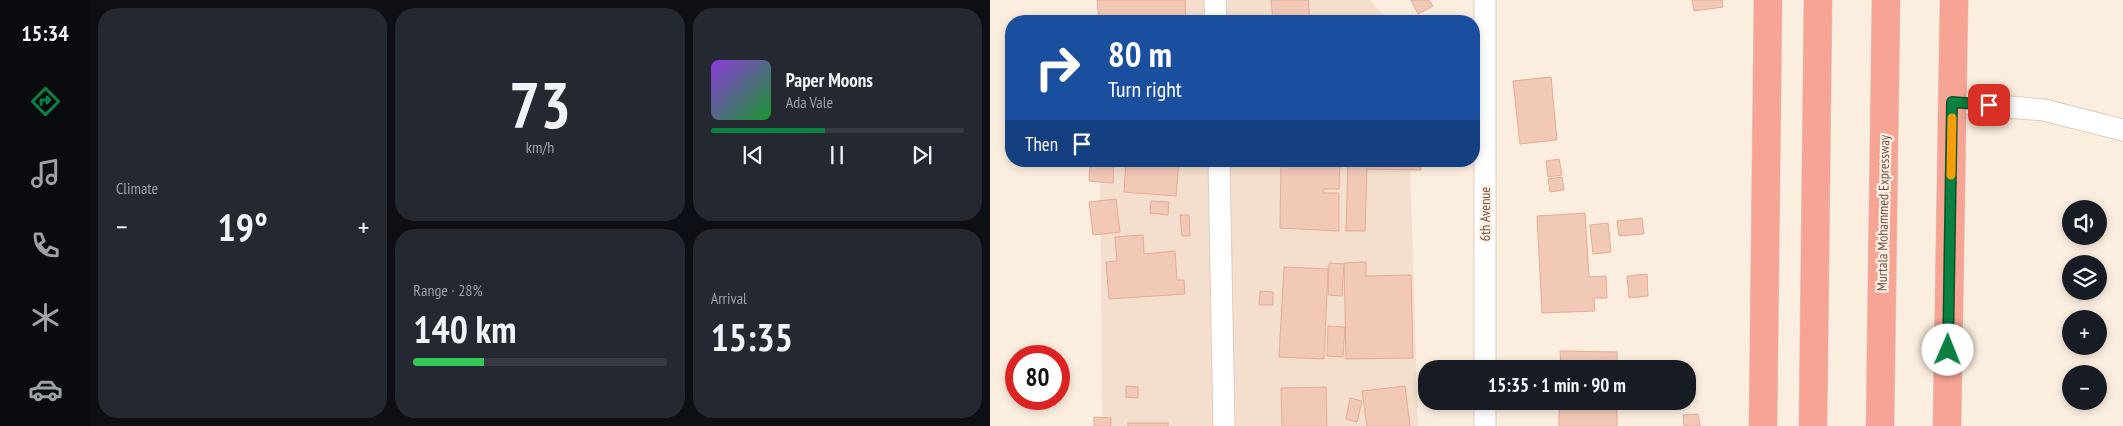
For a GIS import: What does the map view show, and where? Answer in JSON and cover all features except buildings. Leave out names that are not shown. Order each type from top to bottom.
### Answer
[{"type":"highway","points":[[1763,426],[1768,0]]},
{"type":"highway","points":[[1812,426],[1818,0]]},
{"type":"highway","name":"Murtala Mohammed Expressway","points":[[1880,426],[1886,0]]},
{"type":"highway","points":[[1947,426],[1954,0]]},
{"type":"street","points":[[1215,0],[1216,15]]},
{"type":"street","name":"6th Avenue","points":[[1485,0],[1485,360]]},
{"type":"street","points":[[1952,102],[2044,110],[2123,130]]},
{"type":"street","points":[[1219,167],[1224,426]]},
{"type":"street","points":[[1484,426],[1485,410]]},
{"type":"shaded area","points":[[1098,0],[1370,0],[1384,15],[1098,15]]},
{"type":"shaded area","points":[[1100,167],[1410,167],[1418,426],[1102,426]]},
{"type":"slow traffic","points":[[1951,175],[1952,118]]},
{"type":"route","points":[[1948,350],[1952,102],[1989,105]]}]
